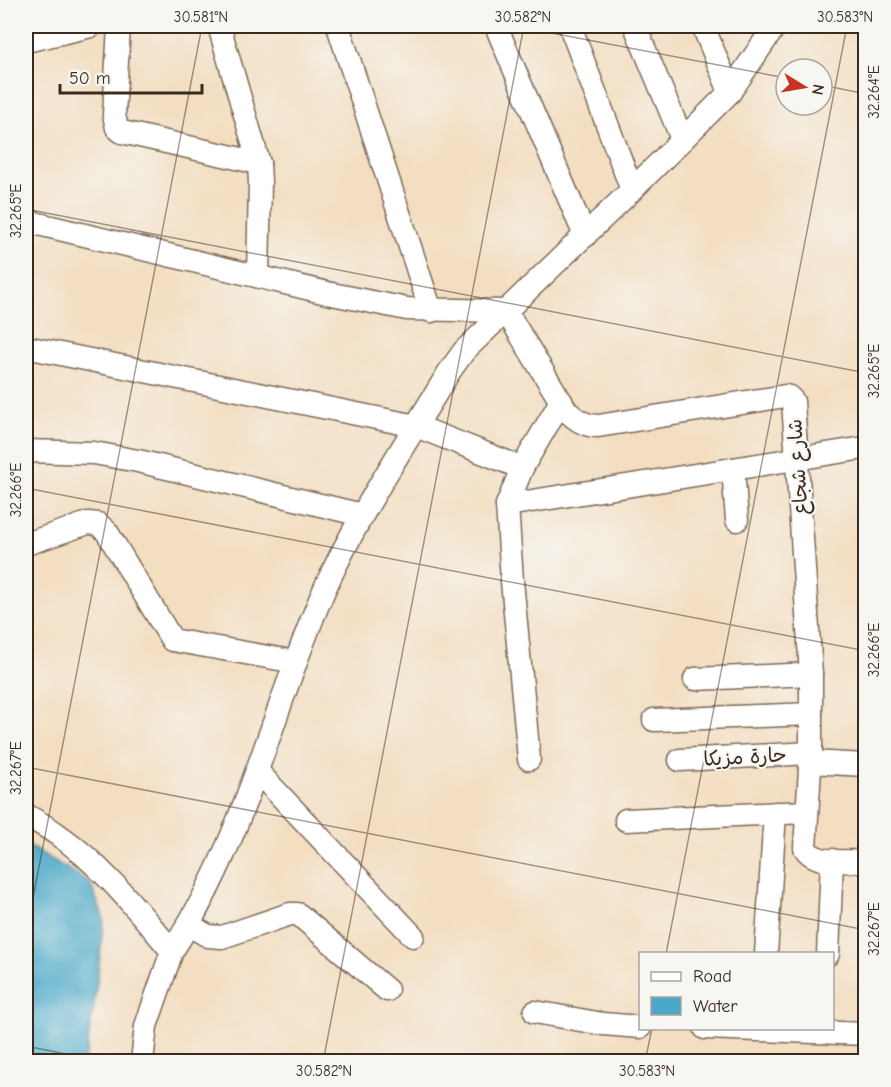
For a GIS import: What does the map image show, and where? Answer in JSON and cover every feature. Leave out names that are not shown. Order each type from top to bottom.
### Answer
[{"type":"street","points":[[26,41],[91,26]]},
{"type":"street","points":[[119,26],[114,115],[117,128],[122,132],[259,163]]},
{"type":"street","points":[[219,26],[259,163],[258,276]]},
{"type":"street","points":[[338,26],[431,311]]},
{"type":"street","points":[[496,26],[585,236]]},
{"type":"street","points":[[570,26],[632,190]]},
{"type":"street","points":[[635,26],[682,140]]},
{"type":"street","points":[[703,26],[730,92]]},
{"type":"street","points":[[142,1062],[146,1026],[172,951],[189,925],[241,817],[296,662],[326,587],[362,515],[416,426],[464,351],[585,236],[730,92],[775,26]]},
{"type":"street","points":[[26,221],[407,309],[506,311]]},
{"type":"street","name":"شارع شجاع","points":[[506,311],[566,410],[580,422],[589,426],[789,397],[793,401],[811,674],[812,714],[805,848],[812,857],[832,860]]},
{"type":"street","points":[[26,347],[416,426],[522,468]]},
{"type":"street","points":[[529,759],[507,505],[522,468],[561,401]]},
{"type":"street","points":[[507,505],[864,448]]},
{"type":"street","points":[[26,451],[94,453],[138,461],[362,515]]},
{"type":"street","points":[[733,469],[737,520]]},
{"type":"street","points":[[26,544],[88,523],[98,524],[107,532],[172,640],[296,662]]},
{"type":"street","points":[[695,679],[811,674]]},
{"type":"street","points":[[654,720],[812,714]]},
{"type":"street","name":"حارة مزيكا","points":[[680,760],[810,758],[866,765]]},
{"type":"street","points":[[258,772],[413,936]]},
{"type":"street","points":[[626,820],[807,812]]},
{"type":"street","points":[[766,952],[775,813]]},
{"type":"street","points":[[26,815],[58,835],[92,863],[119,890],[172,951]]},
{"type":"street","points":[[828,952],[832,860],[866,861]]},
{"type":"street","points":[[189,925],[208,936],[222,937],[290,914],[298,914],[387,990]]},
{"type":"street","points":[[535,1012],[603,1024],[639,1027]]},
{"type":"street","points":[[824,1030],[866,1034]]},
{"type":"water","points":[[26,844],[90,882],[104,919],[85,1061],[26,1061]]}]
